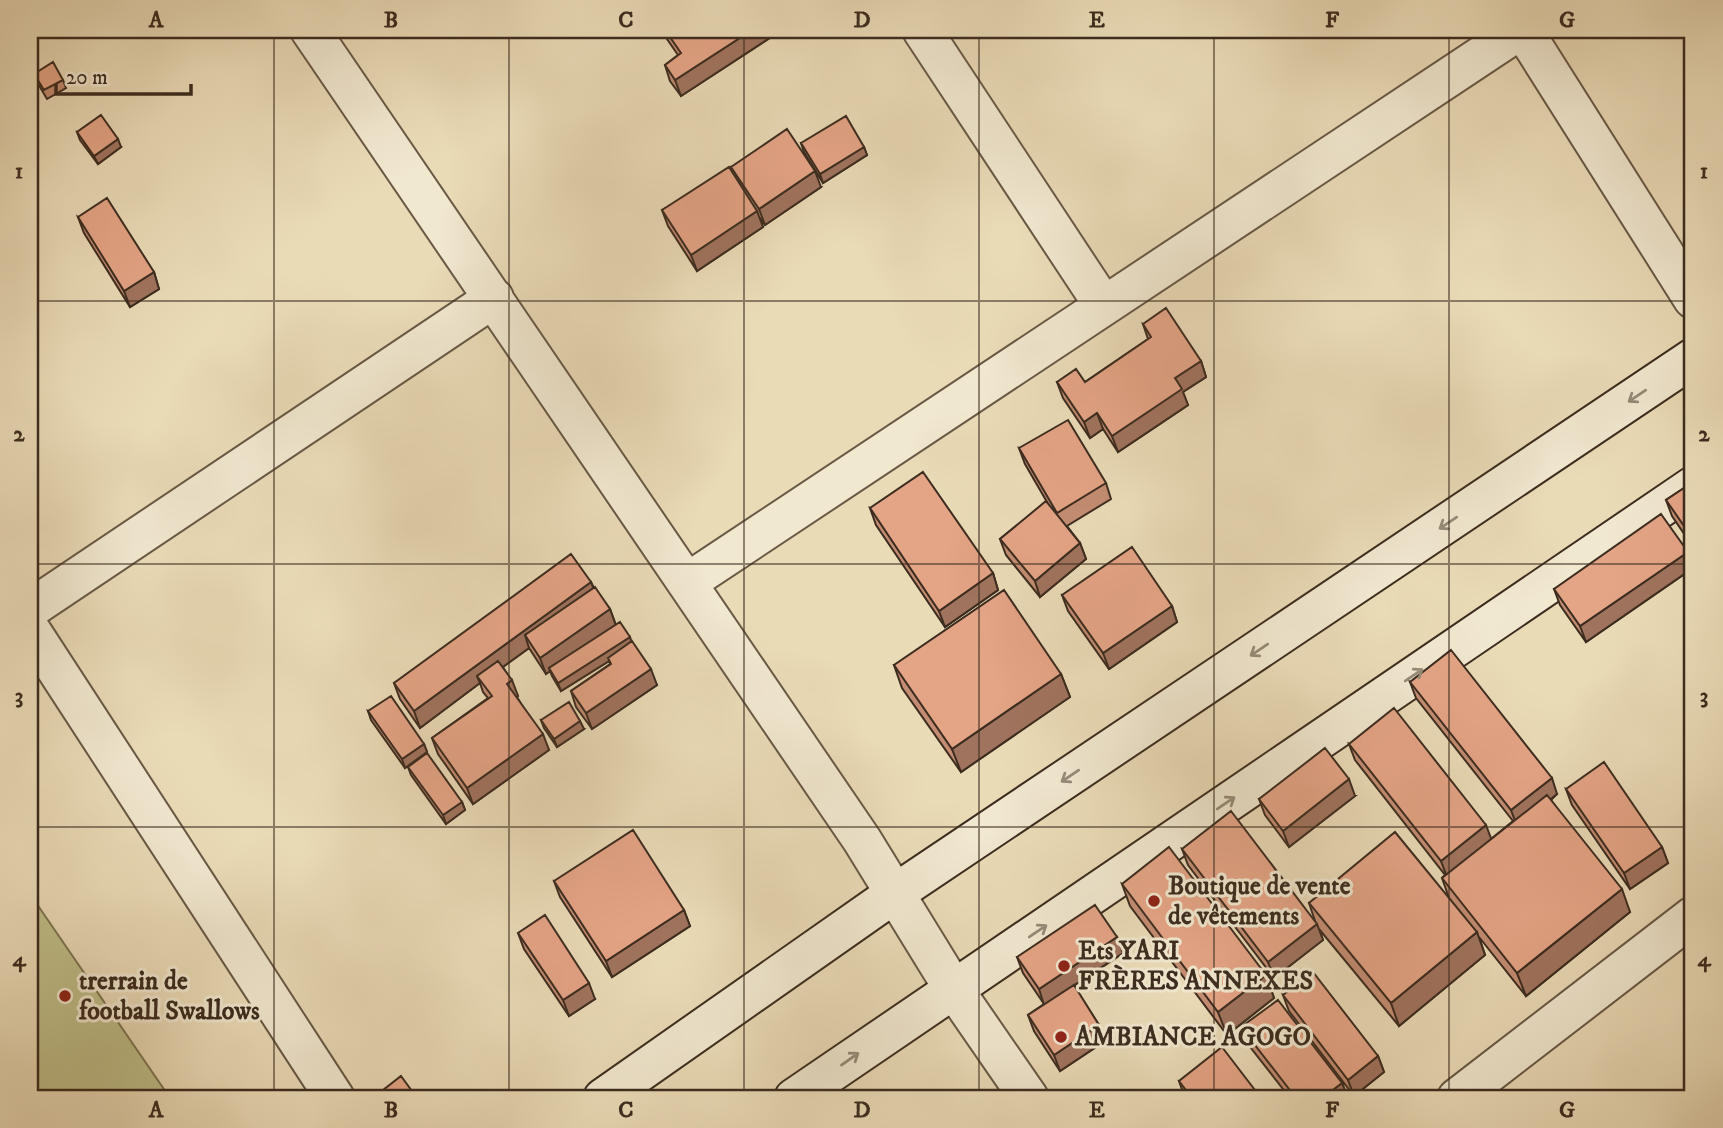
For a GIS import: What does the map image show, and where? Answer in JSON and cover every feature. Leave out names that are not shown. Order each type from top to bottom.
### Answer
[{"type":"street","points":[[310,30],[862,840],[953,988],[1029,1098]]},
{"type":"street","points":[[922,30],[1104,306]]},
{"type":"street","points":[[688,582],[1522,30],[1693,299]]},
{"type":"street","points":[[30,609],[494,298]]},
{"type":"street","points":[[603,1098],[894,894],[1693,358]]},
{"type":"street","points":[[794,1098],[1693,486]]},
{"type":"street","points":[[30,629],[335,1098]]},
{"type":"street","points":[[1457,1098],[1693,916]]},
{"type":"shaded area","name":"trerrain de football Swallows","points":[[30,894],[170,1098],[30,1098]]},
{"type":"building","points":[[665,30],[752,30],[675,80],[665,65],[681,53]]},
{"type":"building","points":[[53,62],[63,80],[44,90],[34,74]]},
{"type":"building","points":[[101,115],[118,139],[94,156],[77,132]]},
{"type":"building","points":[[846,116],[864,147],[820,174],[801,143]]},
{"type":"building","points":[[787,129],[815,171],[759,209],[731,167]]},
{"type":"building","points":[[729,167],[757,211],[691,255],[662,210]]},
{"type":"building","points":[[107,198],[154,272],[124,291],[78,217]]},
{"type":"building","points":[[1166,308],[1201,361],[1175,378],[1182,389],[1112,436],[1097,413],[1084,422],[1057,382],[1076,369],[1085,382],[1151,337],[1143,324]]},
{"type":"building","points":[[1068,420],[1106,483],[1057,513],[1019,448]]},
{"type":"building","points":[[923,472],[993,573],[939,611],[870,508]]},
{"type":"building","points":[[1693,482],[1693,539],[1666,500]]},
{"type":"building","points":[[1046,501],[1080,543],[1035,581],[1000,539]]},
{"type":"building","points":[[1661,514],[1688,552],[1580,626],[1554,589]]},
{"type":"building","points":[[1132,547],[1172,606],[1103,653],[1062,595]]},
{"type":"building","points":[[571,554],[591,582],[414,711],[394,683]]},
{"type":"building","points":[[595,587],[610,609],[540,658],[525,635]]},
{"type":"building","points":[[1004,590],[1061,674],[952,749],[894,665]]},
{"type":"building","points":[[620,622],[630,637],[558,683],[549,668]]},
{"type":"building","points":[[632,641],[651,669],[586,713],[571,691],[611,664],[608,658]]},
{"type":"building","points":[[1451,650],[1552,778],[1511,810],[1410,682]]},
{"type":"building","points":[[498,661],[512,680],[507,684],[543,734],[467,788],[432,738],[492,696],[477,676]]},
{"type":"building","points":[[391,696],[424,744],[402,759],[368,711]]},
{"type":"building","points":[[569,702],[580,721],[554,739],[541,720]]},
{"type":"building","points":[[1394,708],[1486,825],[1441,861],[1349,744]]},
{"type":"building","points":[[1325,748],[1349,779],[1283,831],[1259,799]]},
{"type":"building","points":[[427,753],[462,802],[443,815],[408,767]]},
{"type":"building","points":[[1604,762],[1662,847],[1624,873],[1566,789]]},
{"type":"building","points":[[1547,795],[1622,889],[1517,973],[1442,878]]},
{"type":"building","points":[[1231,811],[1317,924],[1268,962],[1182,849]]},
{"type":"building","points":[[633,830],[684,910],[606,961],[554,881]]},
{"type":"building","points":[[1395,832],[1477,932],[1391,1003],[1309,903]]},
{"type":"building","points":[[1169,847],[1266,975],[1218,1012],[1122,884]]},
{"type":"building","points":[[1095,905],[1117,937],[1039,989],[1017,957]]},
{"type":"building","points":[[545,915],[589,983],[563,1000],[518,933]]},
{"type":"building","points":[[1313,972],[1378,1056],[1348,1080],[1283,995]]},
{"type":"building","points":[[1074,985],[1099,1025],[1054,1055],[1028,1015]]},
{"type":"building","points":[[1278,1000],[1342,1083],[1322,1098],[1296,1098],[1241,1027]]},
{"type":"building","points":[[1222,1047],[1261,1098],[1192,1098],[1179,1081]]},
{"type":"building","points":[[401,1076],[417,1098],[381,1098],[378,1094]]},
{"type":"place","name":"Boutique de vente de vêtements","points":[[1154,901]]},
{"type":"place","name":"Ets YARI FRÈRES ANNEXES","points":[[1064,966]]},
{"type":"place","name":"trerrain de football Swallows","points":[[65,996]]},
{"type":"place","name":"AMBIANCE AGOGO","points":[[1061,1037]]}]
